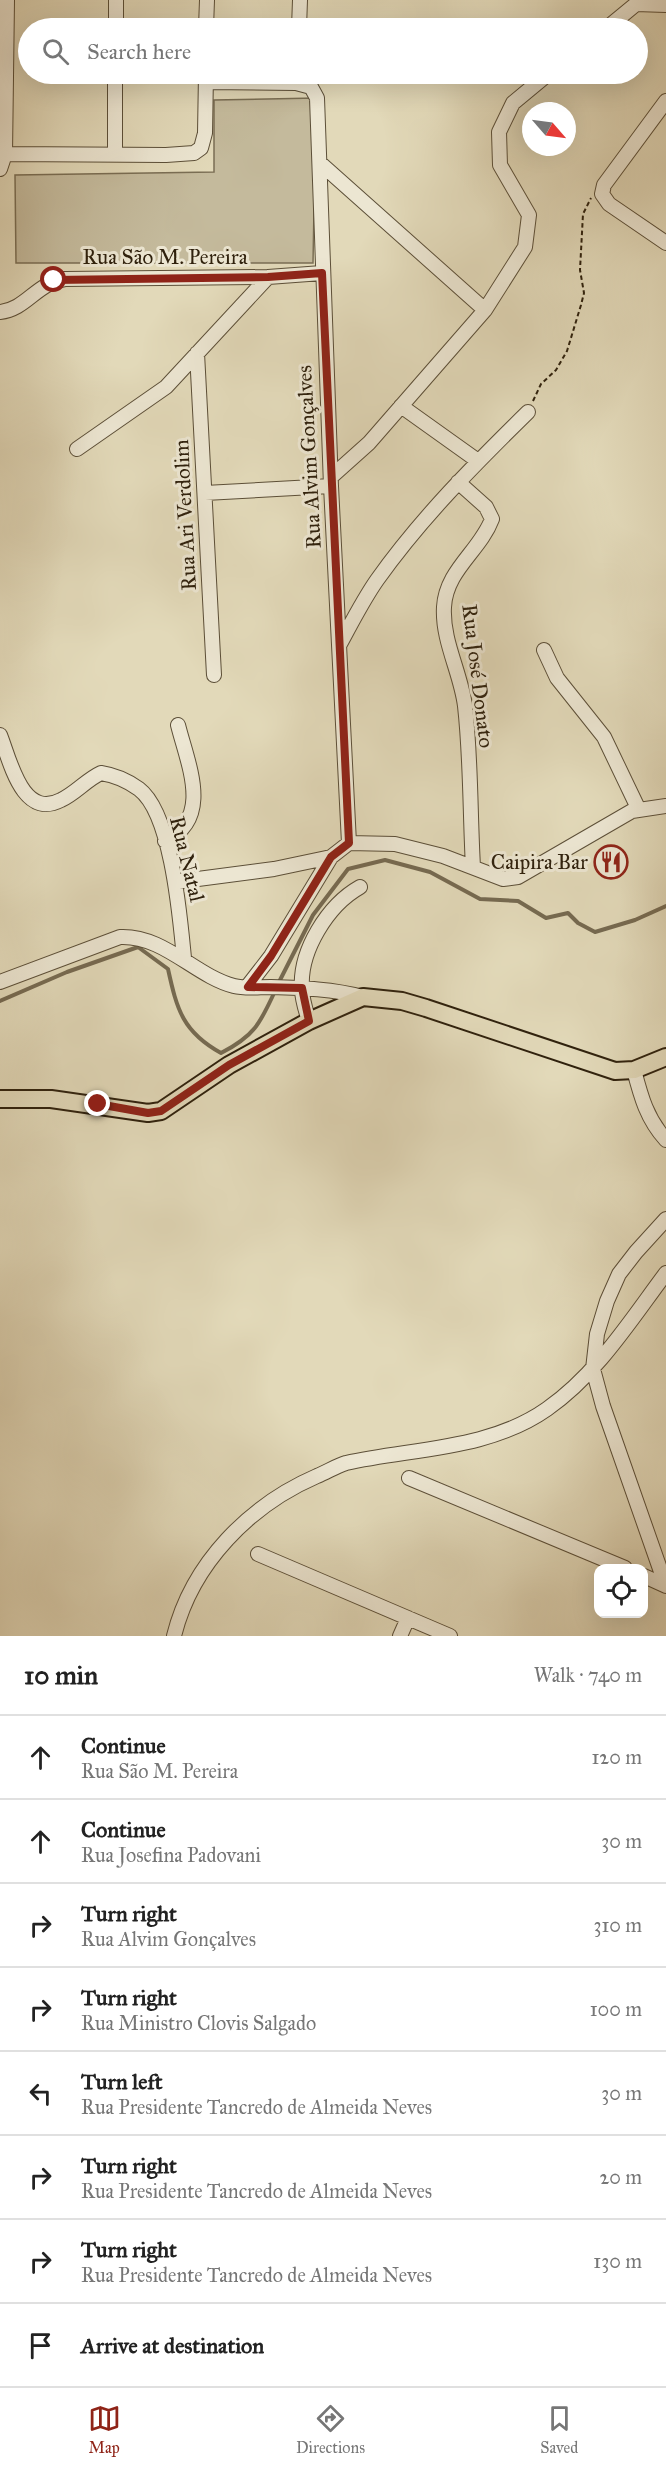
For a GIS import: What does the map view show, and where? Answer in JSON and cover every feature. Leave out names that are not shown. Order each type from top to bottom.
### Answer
[{"type":"main road","points":[[0,1099],[51,1099],[148,1113],[161,1111],[229,1065],[309,1021],[363,998],[402,1001],[594,1066],[615,1071],[634,1070],[666,1057]]},
{"type":"street","points":[[0,169],[3,151],[6,0]]},
{"type":"street","points":[[116,0],[116,18]]},
{"type":"street","points":[[206,18],[207,0]]},
{"type":"street","points":[[299,18],[300,0]]},
{"type":"street","points":[[619,18],[636,4],[648,1],[666,5]]},
{"type":"street","points":[[115,84],[115,154]]},
{"type":"street","points":[[3,151],[166,155],[194,153],[201,148],[206,133],[206,84]]},
{"type":"street","name":"Rua Alvim Gonçalves","points":[[306,84],[311,87],[318,98],[322,273],[349,843]]},
{"type":"street","points":[[205,493],[331,482],[369,443],[485,310],[525,247],[529,231],[530,215],[500,165],[499,132],[513,103],[536,84]]},
{"type":"street","points":[[666,101],[604,185],[602,194],[609,204],[666,243]]},
{"type":"street","points":[[320,163],[485,310]]},
{"type":"street","name":"Rua São M. Pereira","points":[[0,312],[20,306],[42,286],[65,279],[268,277],[322,273]]},
{"type":"street","points":[[77,449],[149,401],[198,353],[268,277]]},
{"type":"street","name":"Rua Ari Verdolim","points":[[198,353],[214,675]]},
{"type":"street","points":[[401,406],[478,461]]},
{"type":"street","points":[[340,644],[376,580],[458,482],[528,412]]},
{"type":"street","name":"Rua José Donato","points":[[458,482],[486,507],[492,519],[489,528],[458,567],[450,583],[444,607],[448,640],[465,706],[472,867]]},
{"type":"street","points":[[544,650],[557,678],[604,737],[638,808]]},
{"type":"street","points":[[165,841],[179,834],[187,826],[194,802],[178,724]]},
{"type":"street","name":"Rua Natal","points":[[0,735],[22,789],[29,798],[40,803],[62,800],[92,777],[101,773],[140,790],[149,801],[165,841],[175,882],[184,958]]},
{"type":"street","points":[[252,987],[331,857],[349,843],[395,844],[443,856],[503,879],[518,877],[594,831],[638,808],[666,806]]},
{"type":"street","points":[[175,882],[264,871],[331,857]]},
{"type":"street","points":[[309,1021],[298,988],[310,950],[320,927],[343,897],[360,887]]},
{"type":"street","points":[[0,982],[120,937],[140,938],[184,958],[224,982],[252,987],[330,990],[363,998]]},
{"type":"street","points":[[634,1070],[642,1103],[651,1122],[666,1139]]},
{"type":"street","points":[[666,1219],[636,1252],[611,1292],[597,1334],[593,1369],[603,1406],[666,1586]]},
{"type":"street","points":[[174,1636],[179,1618],[210,1561],[242,1522],[285,1490],[344,1464],[438,1448],[502,1433],[546,1410],[593,1369],[666,1273]]},
{"type":"street","points":[[409,1478],[613,1564]]},
{"type":"street","points":[[258,1554],[450,1636]]},
{"type":"street","points":[[648,1578],[666,1586]]},
{"type":"street","points":[[400,1636],[408,1618]]},
{"type":"path","points":[[528,412],[541,384],[556,370],[567,351],[584,292],[580,270],[583,214],[591,198],[602,194]]},
{"type":"shaded area","points":[[316,98],[313,263],[16,263],[15,175],[214,172],[214,100]]},
{"type":"waterway","points":[[278,984],[313,915],[348,869],[385,860],[430,872],[480,899],[518,901],[546,918],[568,913],[578,923],[595,932],[635,920],[666,906]]},
{"type":"waterway","points":[[0,1001],[67,972],[138,947],[168,969],[179,1008],[190,1028],[198,1037],[221,1053],[249,1035],[260,1021],[275,991]]},
{"type":"place","name":"Caipira Bar","points":[[611,862]]},
{"type":"route","points":[[54,280],[268,277],[322,273],[349,843],[331,857],[271,956],[248,987],[302,988],[309,1021],[229,1065],[161,1111],[134,1112],[98,1104]]}]
